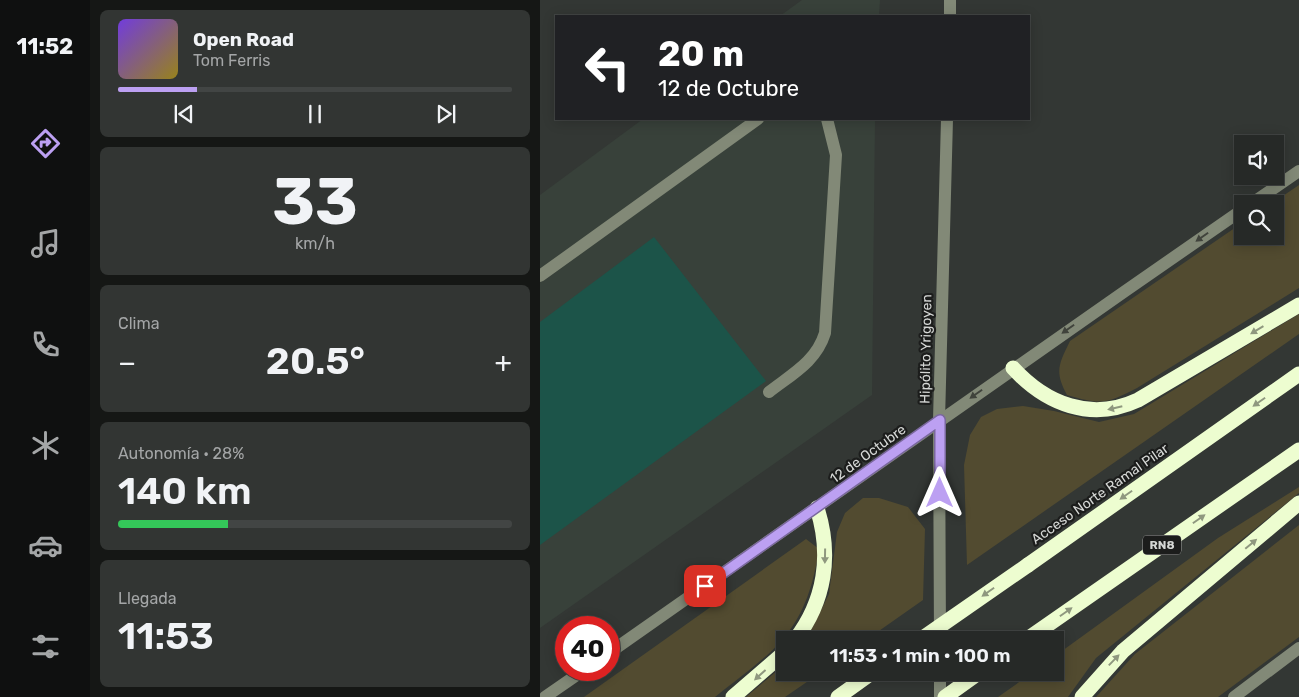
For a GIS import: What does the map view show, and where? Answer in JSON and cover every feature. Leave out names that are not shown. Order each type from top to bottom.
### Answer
[{"type":"highway","points":[[1013,368],[1037,390],[1070,407],[1092,411],[1119,408],[1138,400],[1299,305]]},
{"type":"highway","name":"Acceso Norte Ramal Pilar","points":[[933,631],[1299,374]]},
{"type":"highway","name":"RN8","points":[[1039,631],[1299,450]]},
{"type":"highway","points":[[1082,697],[1123,651],[1299,503]]},
{"type":"highway","points":[[801,631],[815,608],[823,579],[826,542],[818,508]]},
{"type":"highway","points":[[733,697],[776,660]]},
{"type":"highway","points":[[838,697],[861,681]]},
{"type":"highway","points":[[944,697],[967,681]]},
{"type":"street","points":[[950,0],[950,15]]},
{"type":"street","points":[[540,276],[757,120]]},
{"type":"street","points":[[769,392],[808,362],[820,350],[825,333],[836,154],[827,120]]},
{"type":"street","name":"Hipólito Yrigoyen","points":[[940,631],[940,420],[947,120]]},
{"type":"street","points":[[1264,195],[1299,171]]},
{"type":"street","name":"12 de Octubre","points":[[620,645],[818,508],[1013,368],[1234,216]]},
{"type":"street","points":[[1234,697],[1299,648]]},
{"type":"street","points":[[544,697],[568,681]]},
{"type":"street","points":[[940,681],[940,697]]},
{"type":"shaded area","points":[[802,0],[880,0],[879,15],[781,15]]},
{"type":"shaded area","points":[[642,120],[875,120],[872,395],[540,628],[540,195]]},
{"type":"shaded area","points":[[1299,185],[1299,288],[1137,388],[1118,397],[1110,400],[1096,401],[1067,395],[1059,373],[1063,356],[1070,341],[1234,228],[1234,245],[1284,245],[1284,195]]},
{"type":"shaded area","points":[[1299,314],[1299,334],[967,565],[964,465],[970,435],[981,417],[997,409],[1023,406],[1099,422],[1134,414]]},
{"type":"shaded area","points":[[1299,487],[1299,493],[1096,658],[1068,697],[998,697],[1021,681],[1064,681],[1064,649],[1218,538]]},
{"type":"shaded area","points":[[863,498],[879,498],[908,507],[925,529],[923,600],[879,631],[810,631],[829,594],[837,532],[845,513]]},
{"type":"shaded area","points":[[1299,525],[1299,637],[1218,697],[1096,697],[1135,654]]},
{"type":"shaded area","points":[[806,539],[819,549],[807,597],[790,630],[776,631],[776,646],[715,697],[584,697],[606,681],[620,681],[620,671]]},
{"type":"shaded area","points":[[776,672],[776,681],[808,681],[785,697],[746,697]]},
{"type":"building","points":[[654,237],[766,381],[540,545],[540,322]]},
{"type":"route","points":[[705,586],[940,420],[940,493]]}]
